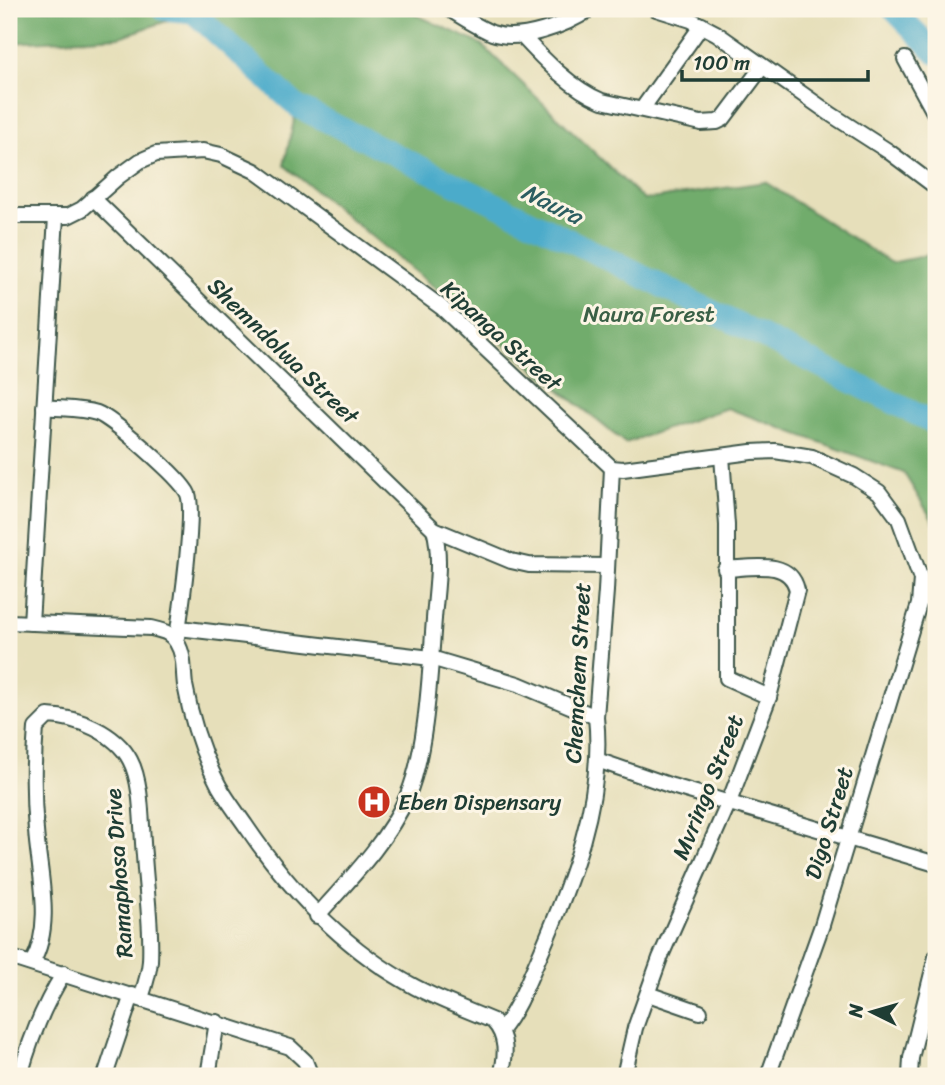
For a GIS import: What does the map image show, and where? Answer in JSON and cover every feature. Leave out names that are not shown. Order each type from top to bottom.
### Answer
[{"type":"street","points":[[449,9],[494,34],[522,36],[576,19],[590,9]]},
{"type":"street","points":[[656,9],[702,25],[832,116],[888,151],[936,187]]},
{"type":"street","points":[[642,109],[702,25]]},
{"type":"street","points":[[522,36],[541,56],[589,96],[603,102],[701,123],[723,119],[762,67]]},
{"type":"street","points":[[905,59],[936,116]]},
{"type":"street","name":"Kipanga Street","points":[[9,216],[68,216],[82,209],[140,161],[156,154],[203,151],[220,155],[256,171],[441,307],[611,468]]},
{"type":"street","name":"Shemndolwa Street","points":[[93,198],[435,534]]},
{"type":"street","points":[[31,623],[56,217]]},
{"type":"street","points":[[44,407],[98,414],[118,426],[180,482],[188,494],[190,520],[178,635],[192,714],[219,786],[272,864],[317,916],[355,947],[414,986],[493,1021],[501,1030],[506,1052],[501,1076]]},
{"type":"street","points":[[611,468],[623,469],[775,451],[812,457],[854,475],[879,492],[899,519],[921,579],[936,590]]},
{"type":"street","points":[[722,456],[727,525],[727,678],[769,697]]},
{"type":"street","name":"Chemchem Street","points":[[501,1030],[514,1014],[557,916],[591,804],[597,761],[596,717],[611,468]]},
{"type":"street","points":[[317,916],[384,836],[407,798],[417,765],[431,658],[438,558],[435,534],[529,565],[607,566]]},
{"type":"street","name":"Mvringo Street","points":[[624,1076],[635,1028],[660,958],[729,802],[769,697],[797,590],[789,573],[769,567],[726,569]]},
{"type":"street","name":"Digo Street","points":[[768,1076],[822,925],[919,604],[921,579]]},
{"type":"street","points":[[9,622],[151,628],[178,635],[431,658],[518,684],[596,717]]},
{"type":"street","name":"Ramaphosa Drive","points":[[32,963],[38,952],[43,920],[35,828],[36,728],[48,716],[74,719],[95,728],[120,747],[134,770],[141,820],[150,940],[149,971],[137,997]]},
{"type":"street","points":[[597,761],[936,864]]},
{"type":"street","points":[[9,957],[290,1047],[304,1061],[312,1076]]},
{"type":"street","points":[[910,1076],[911,1058],[936,957]]},
{"type":"street","points":[[21,1076],[32,1034],[44,1005],[64,973]]},
{"type":"street","points":[[648,994],[701,1012]]},
{"type":"street","points":[[105,1076],[137,997]]},
{"type":"street","points":[[208,1076],[217,1022]]},
{"type":"green space","name":"Naura Forest","points":[[9,9],[403,9],[481,44],[644,200],[765,182],[891,263],[933,254],[936,257],[936,526],[904,473],[727,408],[625,443],[284,165],[297,107],[193,12],[120,37],[9,43]]},
{"type":"waterway","name":"Naura","points":[[163,9],[193,12],[298,107],[936,424]]},
{"type":"waterway","points":[[893,9],[936,53]]},
{"type":"place","name":"Eben Dispensary","points":[[374,802]]}]
